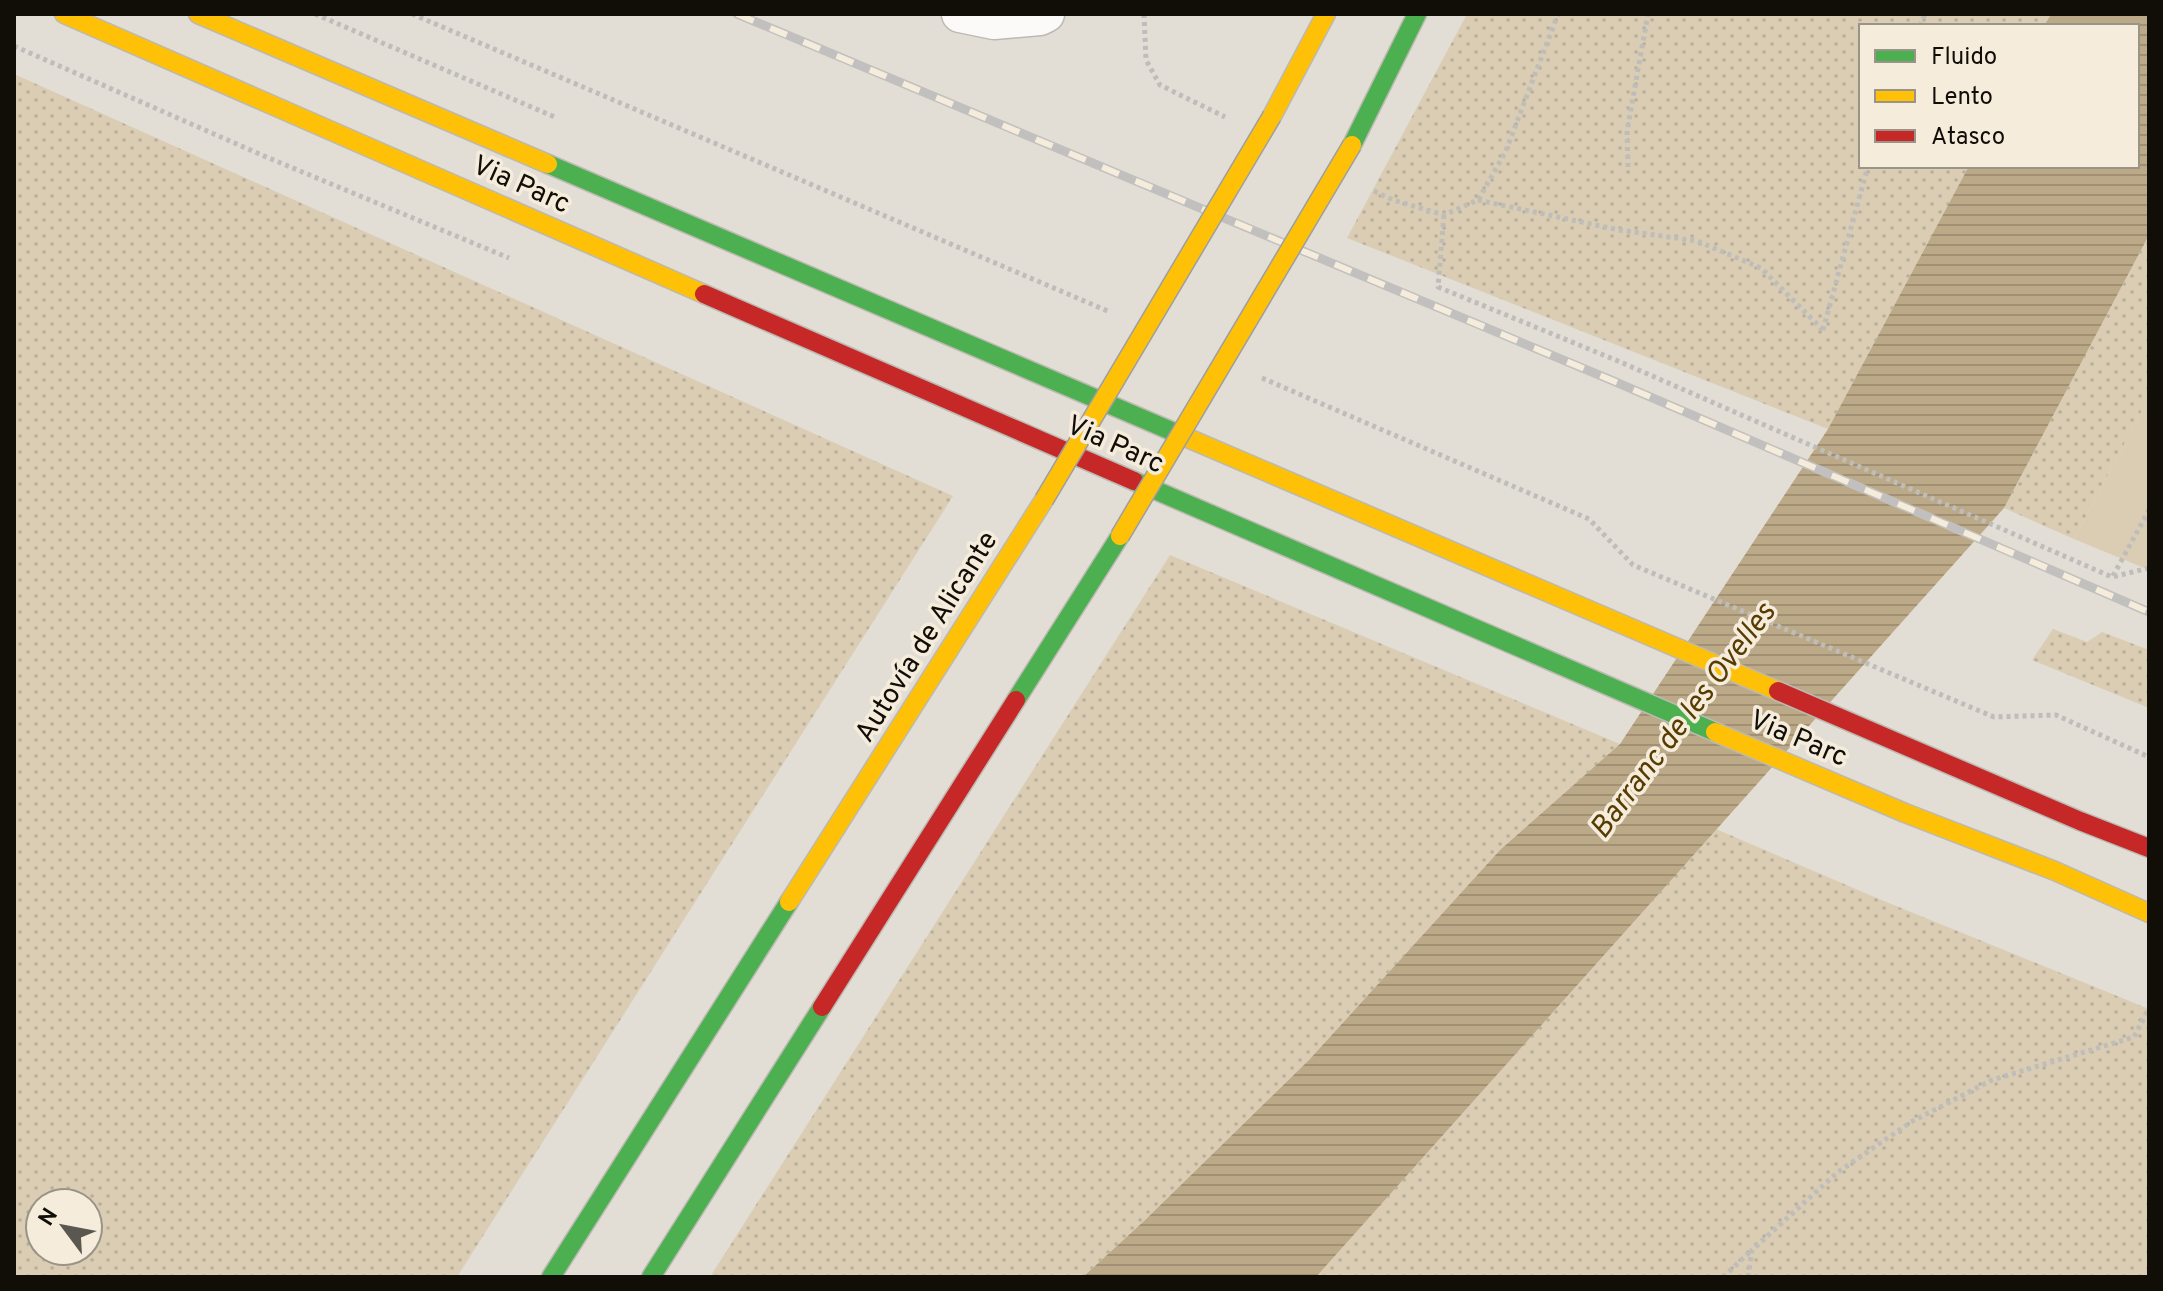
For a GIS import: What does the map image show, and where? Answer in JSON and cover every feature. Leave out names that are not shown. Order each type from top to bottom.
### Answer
[{"type":"main road","name":"Via Parc","points":[[64,14],[1411,602],[1905,813],[2055,871],[2149,913]]},
{"type":"main road","name":"Via Parc","points":[[198,14],[1452,553],[2149,848]]},
{"type":"main road","name":"Autovía de Alicante","points":[[551,1277],[1044,500],[1272,116],[1326,14]]},
{"type":"main road","points":[[651,1277],[1120,536],[1352,145],[1417,14]]},
{"type":"street","points":[[977,17],[1040,17],[1046,14]]},
{"type":"path","points":[[412,14],[1110,313]]},
{"type":"path","points":[[1144,14],[1146,60],[1160,85],[1226,118]]},
{"type":"path","points":[[1478,200],[1505,153],[1558,14]]},
{"type":"path","points":[[1628,167],[1627,131],[1648,14]]},
{"type":"path","points":[[1365,187],[1393,200],[1444,215],[1478,200],[1619,230],[1697,241],[1761,268],[1823,330],[1867,168]]},
{"type":"path","points":[[1444,215],[1438,287],[1618,361],[2112,577],[2149,568]]},
{"type":"path","points":[[1255,375],[1589,519],[1633,565],[1994,717],[2056,715],[2149,757]]},
{"type":"path","points":[[2112,577],[2149,510]]},
{"type":"path","points":[[1723,1277],[1838,1172],[1911,1122],[1992,1080],[2134,1037],[2149,1008]]},
{"type":"path","points":[[1748,1277],[1752,1250]]},
{"type":"shaded area","points":[[1467,14],[2051,14],[2045,24],[1859,24],[1859,168],[1968,168],[1828,429],[1347,238]]},
{"type":"shaded area","points":[[14,74],[953,496],[457,1277],[14,1277]]},
{"type":"shaded area","points":[[2149,235],[2149,397],[2074,539],[2004,508]]},
{"type":"shaded area","points":[[2149,397],[2149,570],[2074,539]]},
{"type":"shaded area","points":[[1170,555],[1620,744],[1500,850],[1309,1060],[1083,1277],[710,1277]]},
{"type":"shaded area","points":[[2053,629],[2087,642],[2102,632],[2149,650],[2149,708],[2032,660]]},
{"type":"shaded area","points":[[1716,829],[2149,1009],[2149,1277],[1316,1277]]},
{"type":"water","name":"Barranc de les Ovelles","points":[[2051,14],[2149,14],[2149,235],[2004,508],[1316,1277],[1083,1277],[1309,1060],[1500,850],[1620,744],[1828,429],[1968,168],[2139,168],[2139,24],[2045,24]]},
{"type":"railway","points":[[737,14],[1611,380],[2149,612]]},
{"type":"traffic: fast","points":[[1352,145],[1417,14]]},
{"type":"traffic: fast","points":[[548,164],[1183,436]]},
{"type":"traffic: fast","points":[[1134,481],[1715,732]]},
{"type":"traffic: fast","points":[[1016,700],[1120,536]]},
{"type":"traffic: fast","points":[[551,1277],[789,902]]},
{"type":"traffic: fast","points":[[651,1277],[822,1007]]},
{"type":"traffic: slow","points":[[64,14],[704,294]]},
{"type":"traffic: slow","points":[[198,14],[548,164]]},
{"type":"traffic: slow","points":[[1272,116],[1326,14]]},
{"type":"traffic: slow","points":[[1044,500],[1272,116]]},
{"type":"traffic: slow","points":[[1120,536],[1352,145]]},
{"type":"traffic: slow","points":[[1183,436],[1778,691]]},
{"type":"traffic: slow","points":[[789,902],[1044,500]]},
{"type":"traffic: slow","points":[[1715,732],[1905,813],[2055,871],[2149,913]]},
{"type":"traffic: jam","points":[[704,294],[1134,481]]},
{"type":"traffic: jam","points":[[1778,691],[2149,848]]},
{"type":"traffic: jam","points":[[822,1007],[1016,700]]}]
